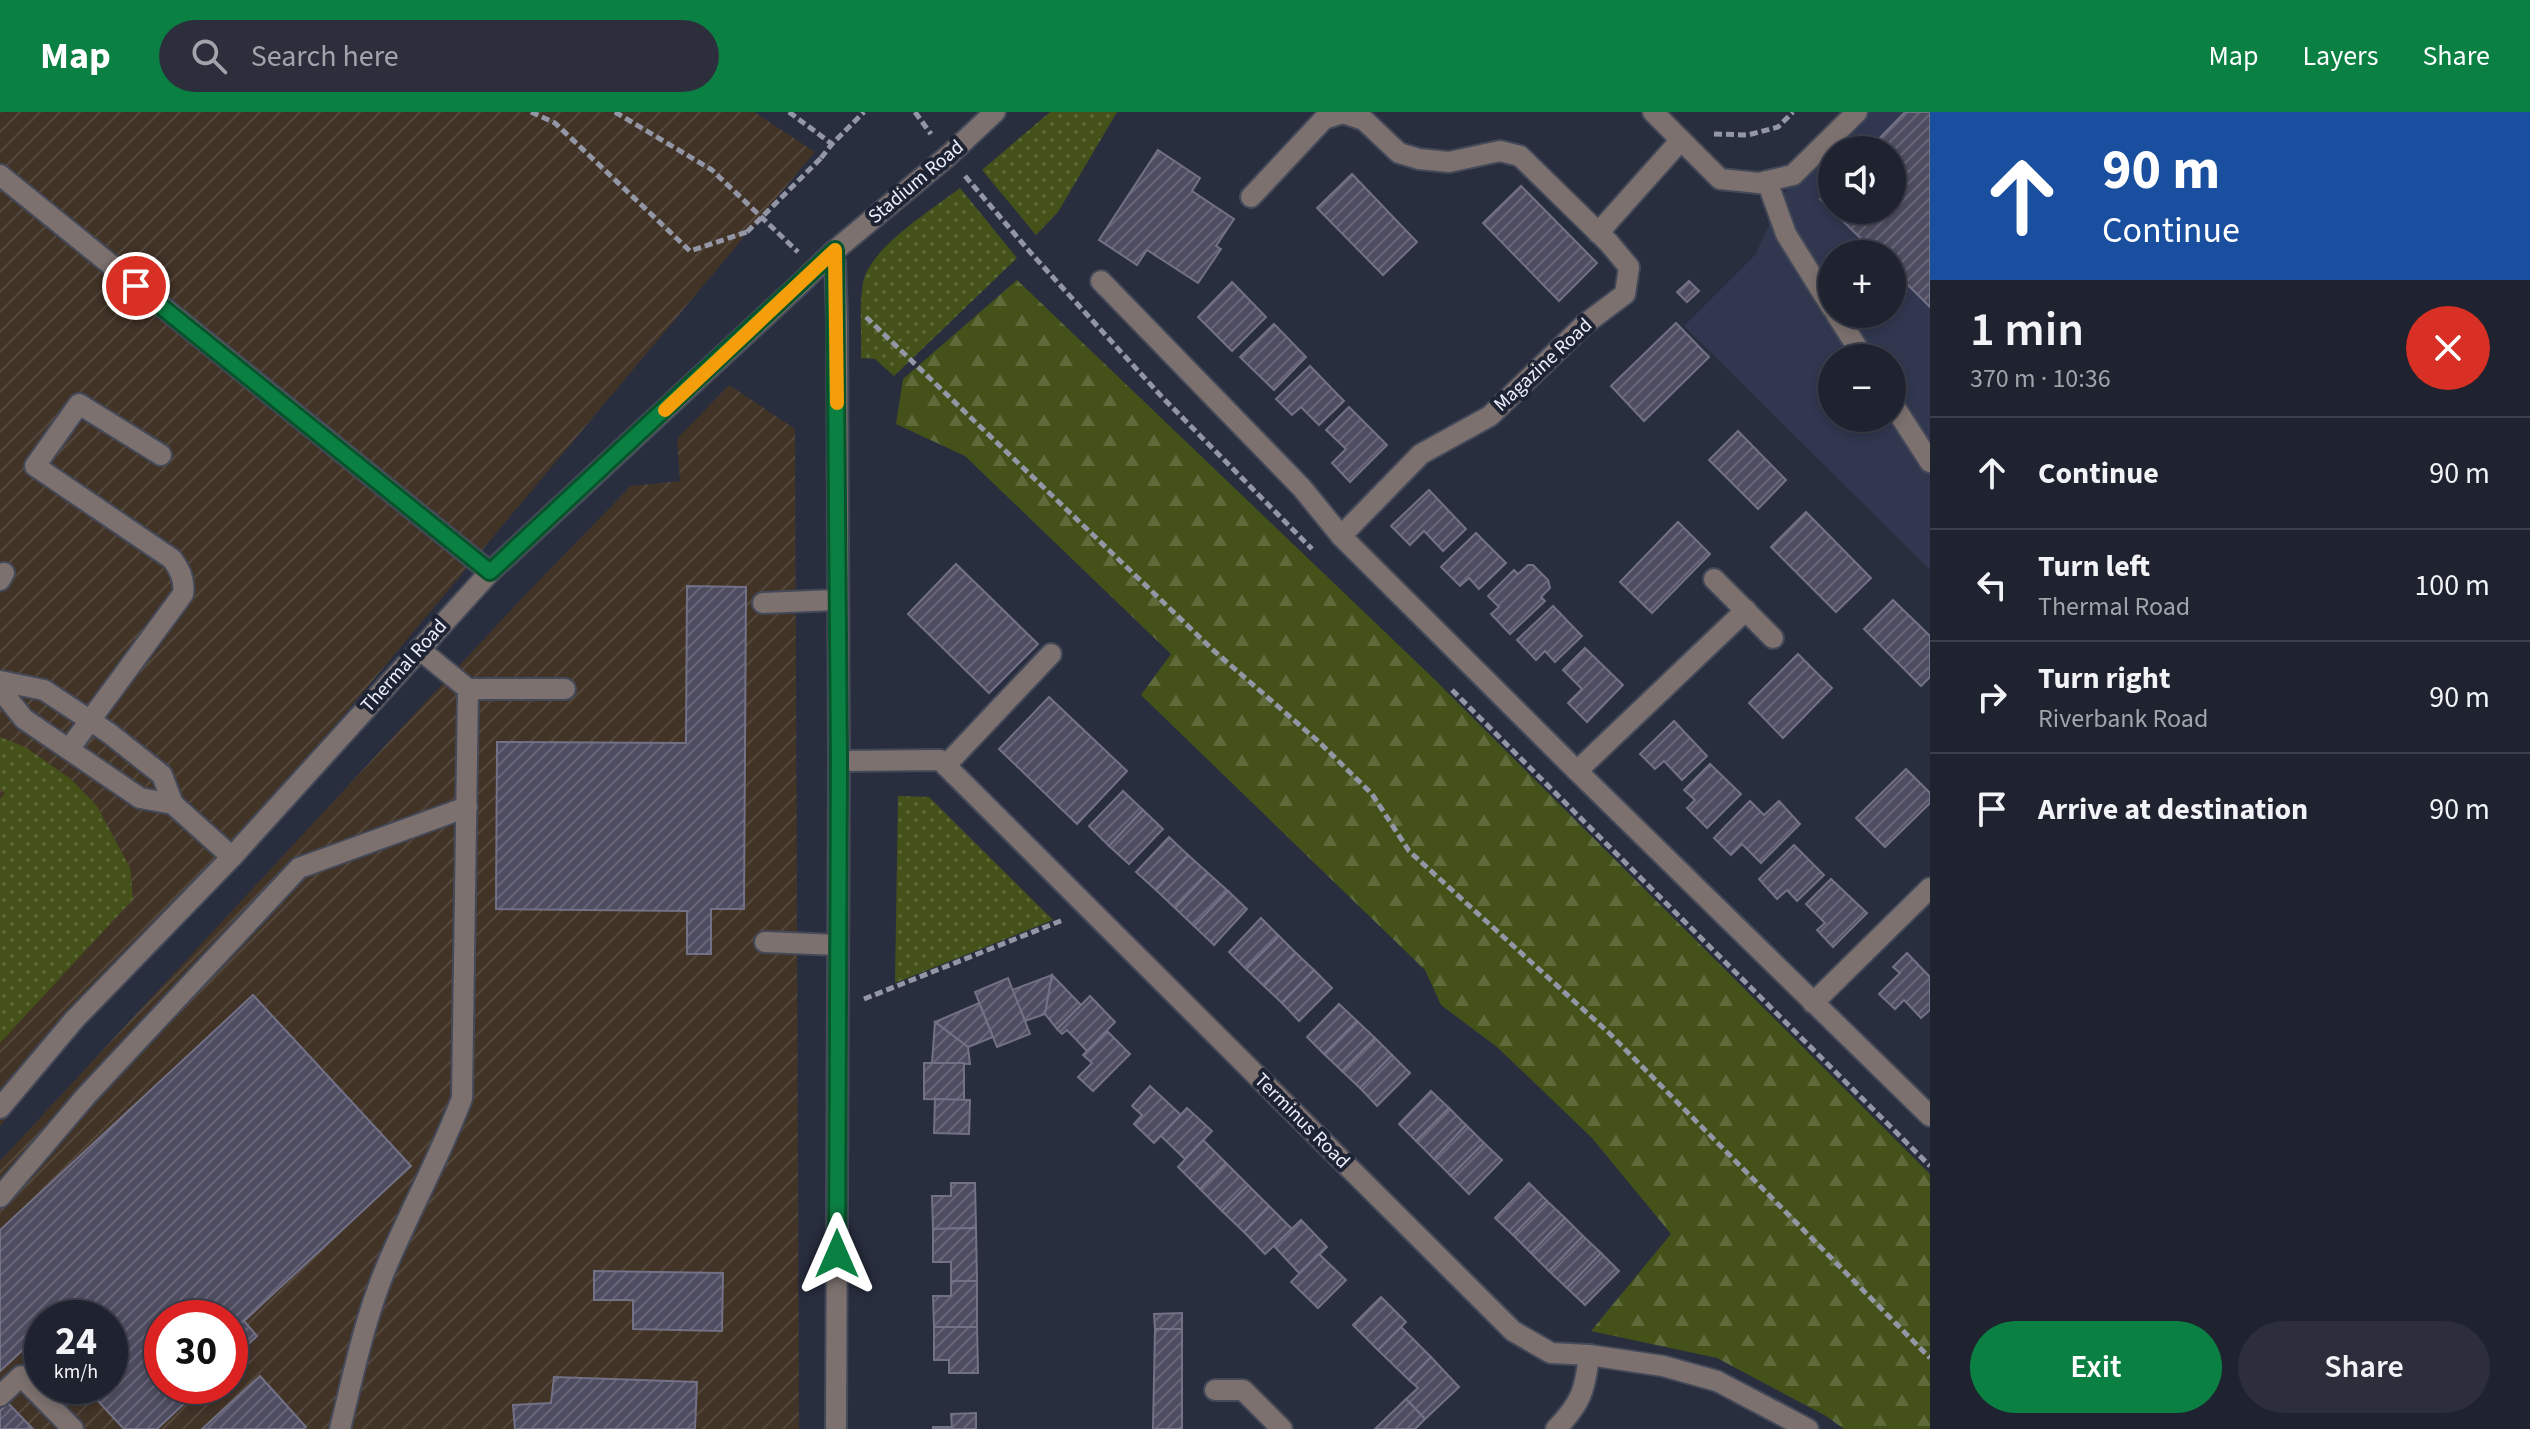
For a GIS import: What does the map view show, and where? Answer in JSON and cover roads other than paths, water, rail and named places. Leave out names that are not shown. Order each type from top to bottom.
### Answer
[{"type":"street","name":"Stadium Road","points":[[834,254],[995,112]]},
{"type":"street","points":[[1653,112],[1720,179],[1759,183],[1793,175],[1857,112]]},
{"type":"street","name":"Magazine Road","points":[[1251,197],[1324,119],[1343,113],[1364,120],[1399,153],[1419,159],[1449,162],[1500,151],[1520,156],[1629,267],[1625,294],[1585,324],[1490,416],[1421,454],[1341,536]]},
{"type":"street","points":[[1598,233],[1681,140]]},
{"type":"street","points":[[0,175],[490,572]]},
{"type":"street","points":[[1767,181],[1786,234],[1818,285]]},
{"type":"street","points":[[834,254],[839,761],[836,1429]]},
{"type":"street","name":"Thermal Road","points":[[0,1108],[74,1020],[232,857],[490,572],[834,254]]},
{"type":"street","points":[[1101,281],[1302,488],[1341,536],[1930,1116]]},
{"type":"street","points":[[69,749],[183,594],[185,584],[172,559],[35,466],[79,404],[161,455]]},
{"type":"street","points":[[1906,425],[1930,462]]},
{"type":"street","points":[[1714,579],[1773,638]]},
{"type":"street","points":[[763,603],[837,600]]},
{"type":"street","points":[[1577,771],[1746,610]]},
{"type":"street","points":[[419,649],[468,689],[565,689]]},
{"type":"street","points":[[839,761],[940,760],[946,765],[1051,654]]},
{"type":"street","points":[[0,681],[44,690],[162,775],[173,804],[232,857]]},
{"type":"street","points":[[0,689],[24,719],[140,798],[173,804]]},
{"type":"street","points":[[340,1429],[383,1274],[462,1098],[468,689]]},
{"type":"street","name":"Terminus Road","points":[[946,765],[1513,1331],[1551,1353],[1663,1366],[1717,1381],[1808,1429]]},
{"type":"street","points":[[0,1197],[86,1096],[299,868],[467,807]]},
{"type":"street","points":[[1813,1003],[1930,888]]},
{"type":"street","points":[[765,942],[838,945]]},
{"type":"street","points":[[1556,1429],[1574,1410],[1585,1385],[1589,1355]]},
{"type":"street","points":[[0,1396],[21,1376],[73,1429]]},
{"type":"street","points":[[1215,1390],[1243,1390],[1282,1429]]}]
